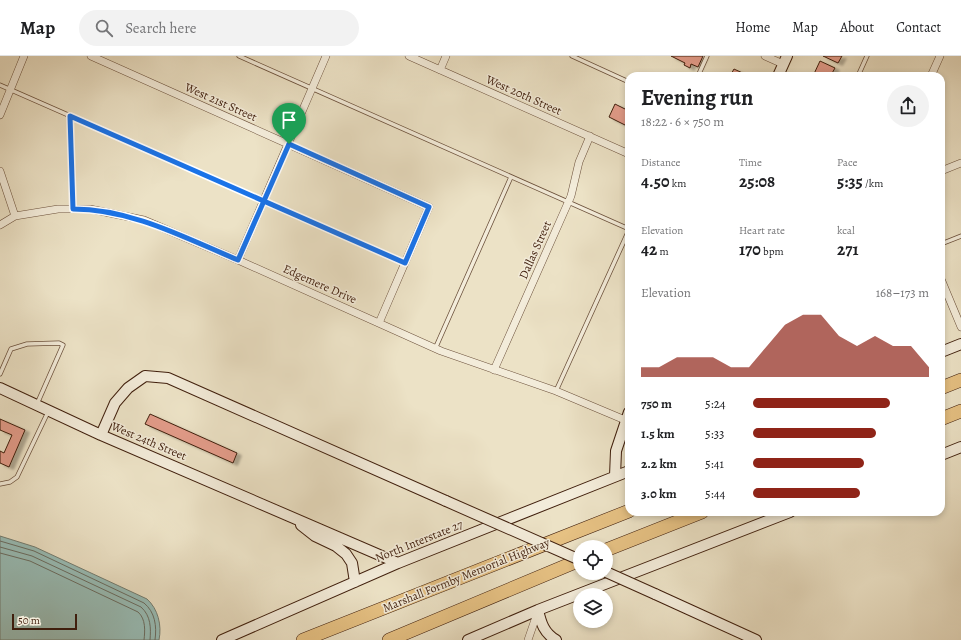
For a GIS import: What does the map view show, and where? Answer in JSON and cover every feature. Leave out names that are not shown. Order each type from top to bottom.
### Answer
[{"type":"highway","points":[[945,386],[961,380]]},
{"type":"highway","points":[[945,417],[959,412]]},
{"type":"highway","name":"Marshall Formby Memorial Highway","points":[[303,640],[625,513]]},
{"type":"highway","points":[[613,547],[692,516]]},
{"type":"highway","points":[[389,640],[573,563]]},
{"type":"highway","points":[[299,640],[318,634]]},
{"type":"main road","points":[[780,72],[785,60]]},
{"type":"main road","points":[[945,350],[961,344]]},
{"type":"main road","points":[[101,435],[115,403],[128,388],[145,376],[168,378],[573,557]]},
{"type":"main road","name":"West 24th Street","points":[[0,388],[101,435],[398,563]]},
{"type":"main road","points":[[615,476],[616,451],[625,422]]},
{"type":"main road","points":[[945,453],[961,447]]},
{"type":"main road","name":"North Interstate 27","points":[[222,640],[398,563],[625,472]]},
{"type":"main road","name":"West 24th Street","points":[[288,516],[315,536],[336,546],[346,554],[352,563],[355,582]]},
{"type":"main road","points":[[468,640],[538,610],[780,516]]},
{"type":"main road","points":[[613,575],[756,640]]},
{"type":"main road","points":[[538,610],[543,627],[550,636],[556,640]]},
{"type":"street","points":[[0,115],[24,56]]},
{"type":"street","name":"West 21st Street","points":[[90,56],[429,207],[405,263]]},
{"type":"street","points":[[238,260],[326,56]]},
{"type":"street","name":"West 20th Street","points":[[409,56],[625,152]]},
{"type":"street","points":[[440,70],[446,56]]},
{"type":"street","points":[[765,56],[785,60]]},
{"type":"street","points":[[933,72],[940,56]]},
{"type":"street","name":"Dallas Street","points":[[494,370],[569,202],[579,162],[590,136]]},
{"type":"street","points":[[945,169],[961,163]]},
{"type":"street","points":[[0,171],[15,216]]},
{"type":"street","name":"Edgemere Drive","points":[[0,225],[15,216],[58,209],[90,209],[144,220],[238,260],[435,349],[625,415]]},
{"type":"street","points":[[379,323],[405,263]]},
{"type":"street","points":[[945,289],[961,328]]},
{"type":"street","points":[[528,640],[538,610]]},
{"type":"lane","points":[[239,56],[625,228]]},
{"type":"lane","points":[[572,56],[625,80]]},
{"type":"lane","points":[[700,72],[707,56]]},
{"type":"lane","points":[[860,72],[867,56]]},
{"type":"lane","points":[[0,86],[264,200],[405,263]]},
{"type":"lane","points":[[70,116],[73,209]]},
{"type":"lane","points":[[435,349],[511,177]]},
{"type":"lane","points":[[945,242],[961,236]]},
{"type":"lane","points":[[556,391],[625,239]]},
{"type":"lane","points":[[0,374],[11,349],[26,344],[59,343],[63,345],[37,405]]},
{"type":"lane","points":[[0,484],[10,482],[17,477],[49,410]]},
{"type":"water","points":[[0,536],[35,547],[147,599],[154,608],[158,618],[160,629],[159,640],[0,640]]},
{"type":"building","points":[[671,56],[703,56],[698,67],[691,64],[690,68],[684,65],[685,63]]},
{"type":"building","points":[[823,56],[842,56],[838,63]]},
{"type":"building","points":[[820,61],[835,68],[833,72],[815,72]]},
{"type":"building","points":[[734,69],[740,72],[732,72]]},
{"type":"building","points":[[615,104],[625,109],[625,125],[609,117]]},
{"type":"building","points":[[150,414],[237,453],[233,463],[145,424]]},
{"type":"building","points":[[0,419],[25,430],[9,467],[0,463],[0,451],[4,453],[12,435],[0,430]]},
{"type":"route","points":[[289,144],[264,200],[238,260],[144,220],[90,209],[73,209],[70,116],[264,200],[405,263],[429,207],[289,144]]}]
